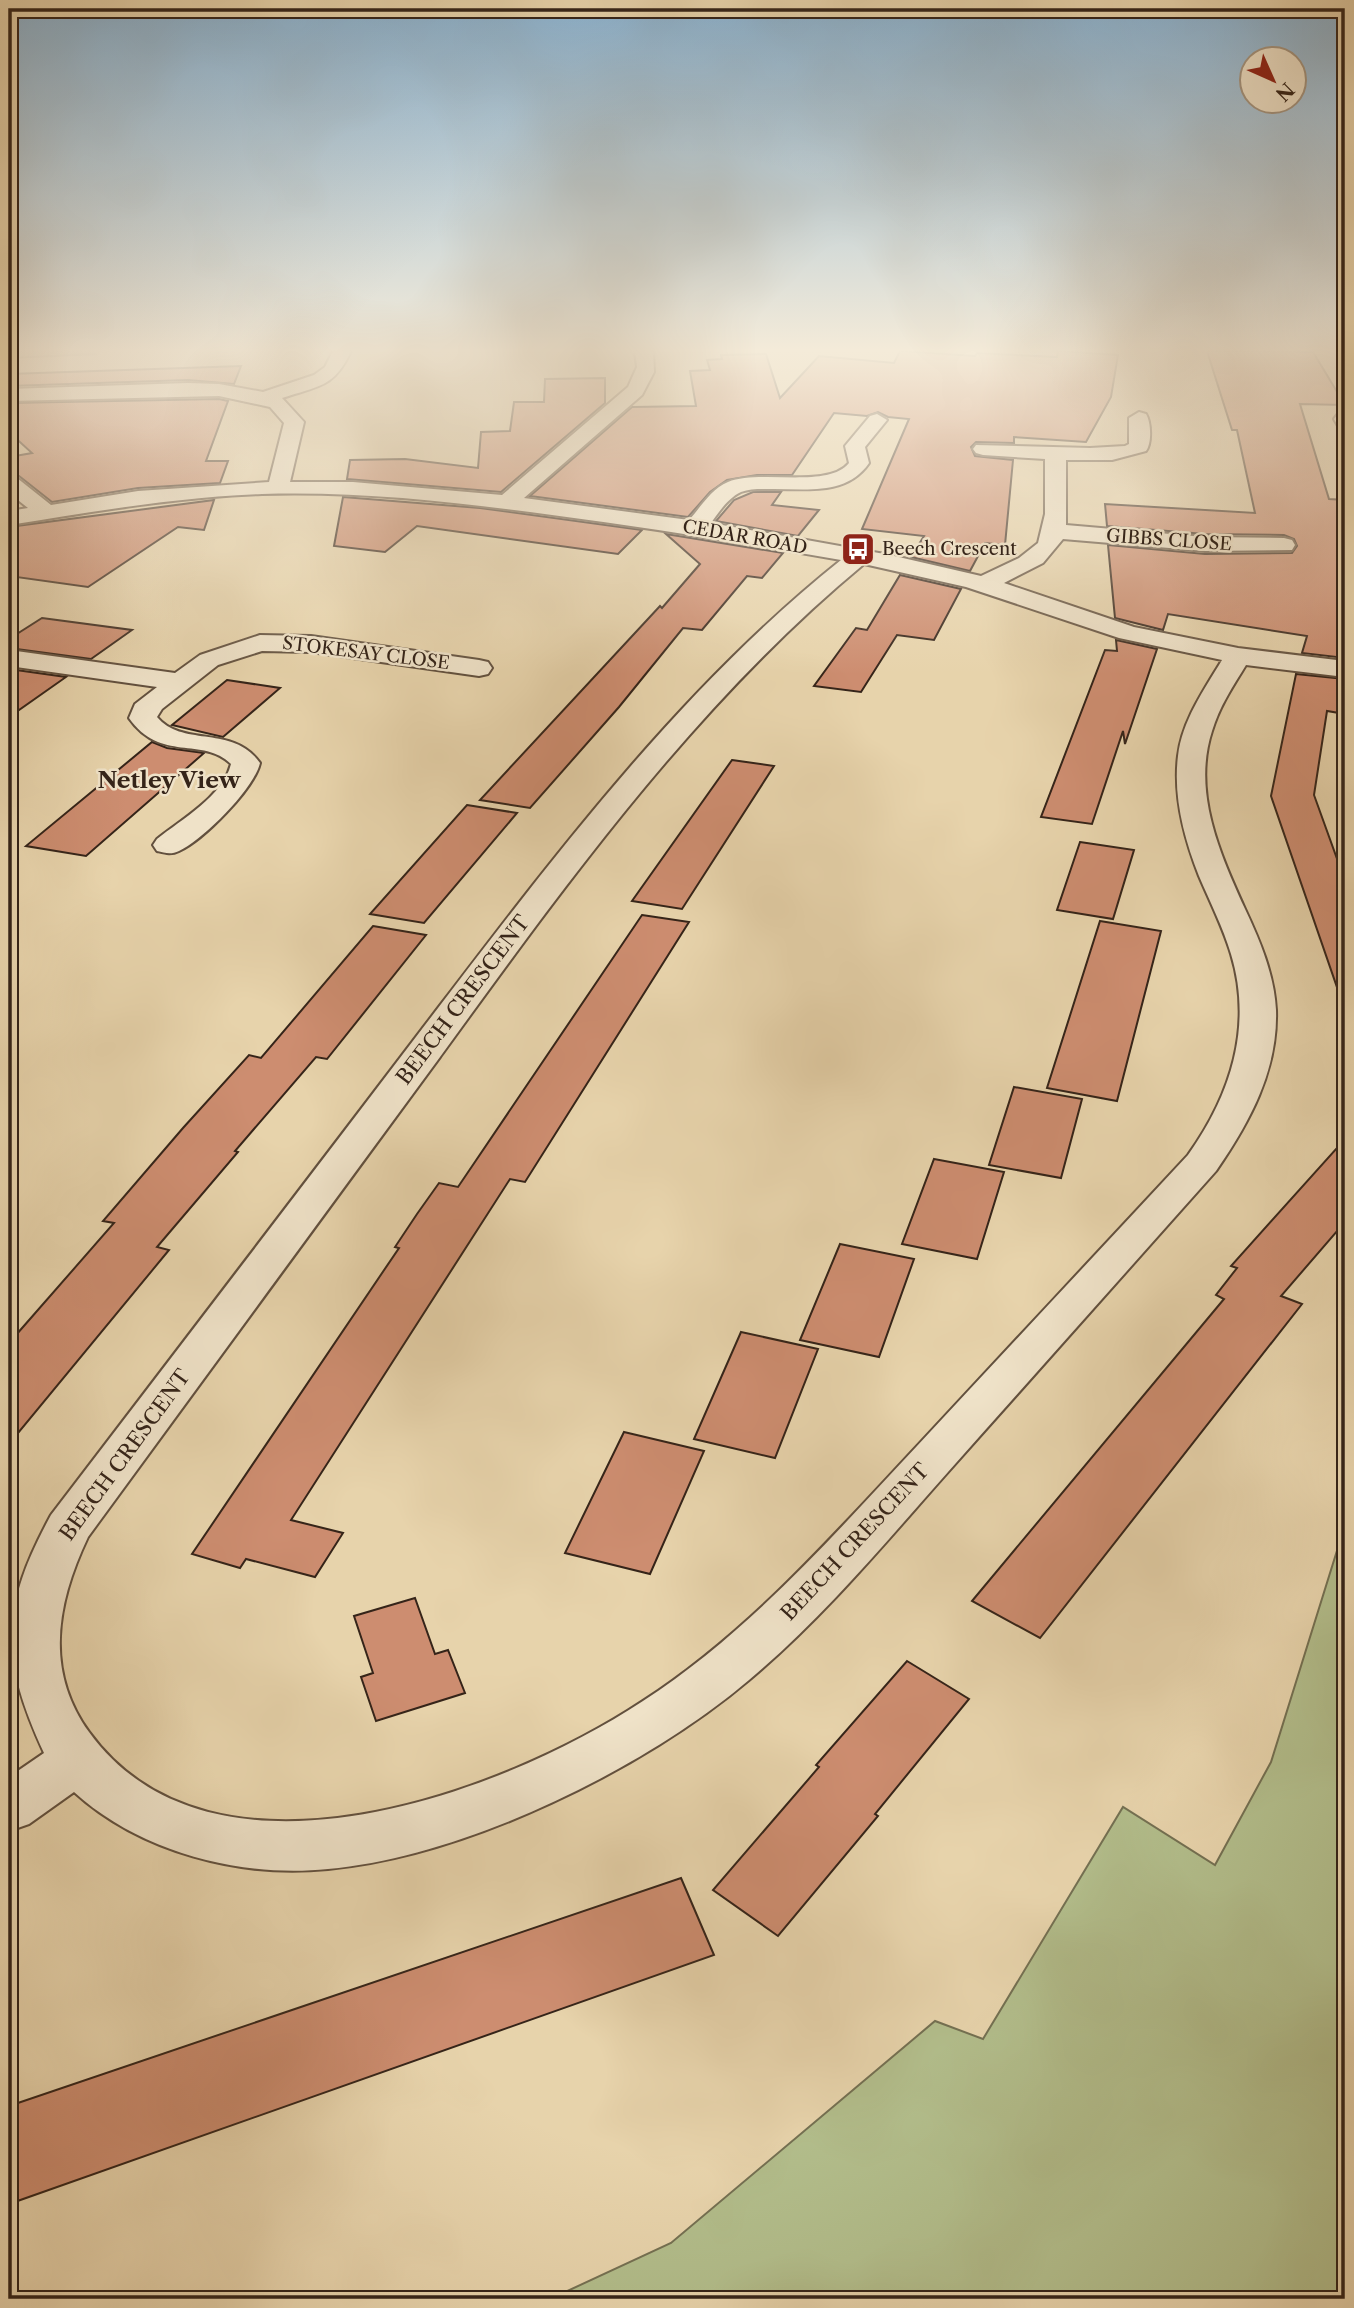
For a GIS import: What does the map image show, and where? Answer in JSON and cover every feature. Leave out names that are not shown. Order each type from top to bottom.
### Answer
[{"type":"street","points":[[278,487],[285,459]]},
{"type":"street","points":[[506,503],[557,459]]},
{"type":"street","points":[[694,528],[723,494],[740,484],[758,481],[817,482],[854,471],[859,463],[858,459]]},
{"type":"street","points":[[983,584],[1039,554],[1049,544],[1053,531],[1055,459]]},
{"type":"street","points":[[9,483],[45,511]]},
{"type":"street","name":"CEDAR ROAD","points":[[9,518],[138,497],[278,487],[380,490],[506,503],[694,528],[859,557],[983,584],[1128,633],[1238,656],[1345,669]]},
{"type":"street","name":"GIBBS CLOSE","points":[[1053,531],[1205,544],[1291,539],[1289,553],[1302,562]]},
{"type":"street","name":"BEECH CRESCENT","points":[[859,557],[831,579],[712,692],[561,869],[68,1528],[41,1584],[34,1612],[33,1667],[46,1710],[78,1759],[135,1807],[200,1833],[238,1843],[267,1846],[297,1846],[379,1838],[423,1828],[472,1812],[630,1737],[676,1707],[720,1674],[803,1602],[834,1571],[874,1523],[1202,1163],[1229,1126],[1239,1107],[1257,1042],[1257,992],[1248,954],[1203,848],[1191,782],[1192,756],[1201,721],[1238,656]]},
{"type":"street","name":"STOKESAY CLOSE","points":[[167,845],[237,785],[246,770],[246,763],[234,752],[170,737],[147,724],[143,718],[145,710],[209,660],[242,647],[275,642],[311,644],[480,668]]},
{"type":"street","points":[[9,658],[180,682]]},
{"type":"street","points":[[9,1807],[78,1759]]},
{"type":"green space","points":[[1345,1525],[1345,2299],[550,2299],[671,2243],[935,2021],[983,2039],[1123,1807],[1215,1865],[1271,1762]]},
{"type":"building","points":[[9,459],[228,461],[220,483],[138,488],[52,502],[19,476],[9,475]]},
{"type":"building","points":[[405,459],[478,468],[479,459],[540,459],[501,492],[347,479],[350,460]]},
{"type":"building","points":[[573,459],[803,459],[792,475],[757,475],[727,480],[710,492],[688,517],[530,496]]},
{"type":"building","points":[[892,459],[1013,460],[1005,545],[985,543],[970,571],[911,557],[924,536],[862,529]]},
{"type":"building","points":[[1243,459],[1317,459],[1329,499],[1345,500],[1345,658],[1302,653],[1307,636],[1168,614],[1163,630],[1115,618],[1108,545],[1205,554],[1292,553],[1297,546],[1294,539],[1284,535],[1205,534],[1107,526],[1105,504],[1255,513]]},
{"type":"building","points":[[753,492],[781,492],[772,505],[819,510],[798,536],[716,521],[734,500]]},
{"type":"building","points":[[343,497],[480,508],[642,530],[618,554],[417,526],[385,552],[334,546]]},
{"type":"building","points":[[214,500],[204,530],[178,527],[88,587],[9,576],[9,527]]},
{"type":"building","points":[[666,534],[783,553],[762,578],[747,576],[702,630],[683,628],[619,707],[530,808],[480,800],[660,606],[662,608],[700,564]]},
{"type":"building","points":[[900,575],[961,589],[934,640],[897,635],[861,692],[814,686],[856,628],[867,630]]},
{"type":"building","points":[[42,618],[132,630],[91,659],[9,648],[9,639]]},
{"type":"building","points":[[1116,640],[1157,649],[1125,744],[1123,731],[1092,824],[1041,817],[1105,650],[1117,651]]},
{"type":"building","points":[[9,669],[66,677],[9,717]]},
{"type":"building","points":[[1296,674],[1345,679],[1345,714],[1327,711],[1314,795],[1345,881],[1345,992],[1339,993],[1271,796]]},
{"type":"building","points":[[227,680],[280,688],[223,737],[172,725]]},
{"type":"building","points":[[152,742],[167,748],[204,753],[86,856],[26,846]]},
{"type":"building","points":[[732,760],[774,766],[682,909],[632,901]]},
{"type":"building","points":[[467,805],[517,813],[424,923],[370,914]]},
{"type":"building","points":[[1080,842],[1134,850],[1113,919],[1057,910]]},
{"type":"building","points":[[642,915],[689,922],[525,1182],[510,1179],[291,1520],[343,1533],[315,1577],[246,1559],[240,1568],[192,1554],[399,1248],[395,1247],[417,1214],[439,1183],[458,1187]]},
{"type":"building","points":[[1100,921],[1161,931],[1117,1101],[1047,1088]]},
{"type":"building","points":[[373,926],[426,935],[327,1059],[316,1057],[235,1151],[238,1152],[157,1247],[169,1250],[9,1444],[9,1343],[114,1223],[103,1221],[183,1128],[249,1055],[261,1058]]},
{"type":"building","points":[[1014,1087],[1082,1099],[1061,1178],[989,1165]]},
{"type":"building","points":[[1345,1139],[1345,1222],[1281,1296],[1302,1304],[1040,1638],[972,1601],[1224,1299],[1216,1295],[1237,1268],[1231,1266]]},
{"type":"building","points":[[934,1159],[1004,1172],[977,1259],[902,1244]]},
{"type":"building","points":[[840,1244],[914,1259],[879,1357],[800,1340]]},
{"type":"building","points":[[741,1332],[818,1349],[775,1458],[694,1439]]},
{"type":"building","points":[[624,1432],[704,1451],[650,1574],[565,1553]]},
{"type":"building","points":[[415,1598],[435,1654],[448,1650],[465,1693],[376,1721],[361,1677],[373,1673],[354,1616]]},
{"type":"building","points":[[907,1661],[969,1699],[875,1814],[878,1816],[778,1936],[713,1890],[819,1767],[816,1765]]},
{"type":"building","points":[[681,1878],[714,1955],[9,2204],[9,2106]]},
{"type":"place","name":"Beech Crescent","points":[[858,549]]},
{"type":"district","name":"Netley View","points":[[169,780]]}]
